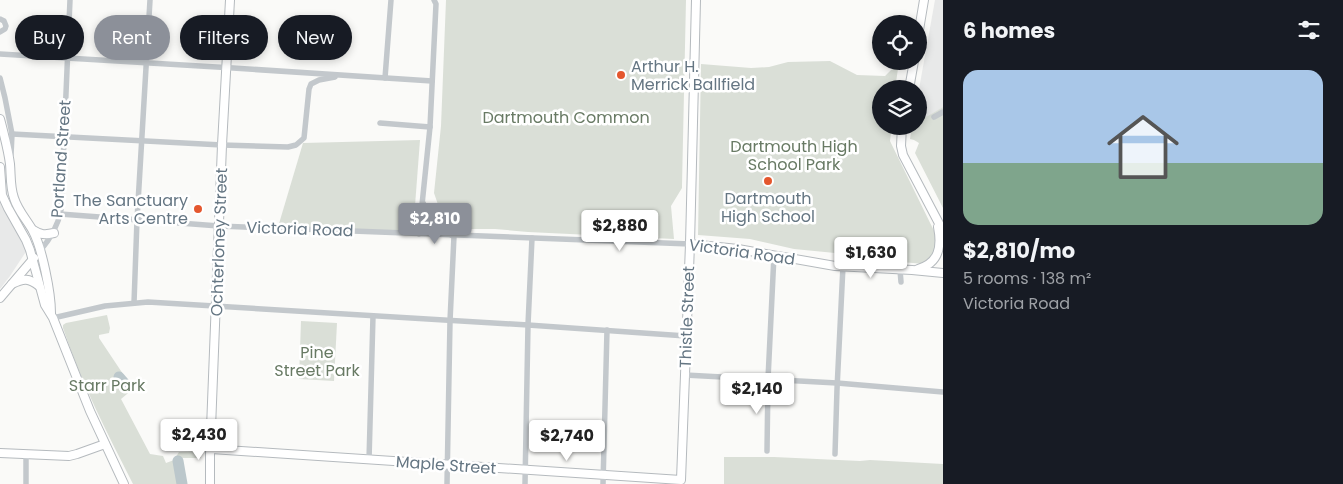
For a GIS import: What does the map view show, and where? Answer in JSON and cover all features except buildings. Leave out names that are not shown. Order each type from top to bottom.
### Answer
[{"type":"main road","name":"Ochterloney Street","points":[[210,484],[222,146],[230,0]]},
{"type":"main road","name":"Thistle Street","points":[[681,482],[690,244],[696,0]]},
{"type":"main road","points":[[922,15],[924,0]]},
{"type":"main road","points":[[0,119],[10,163],[12,191],[17,206],[33,230],[40,251],[52,316]]},
{"type":"main road","points":[[902,135],[903,155],[943,231]]},
{"type":"main road","points":[[0,167],[1,195],[26,240],[45,305],[52,316],[86,402],[124,484]]},
{"type":"main road","points":[[912,270],[927,266],[938,254],[940,234],[936,218]]},
{"type":"main road","points":[[33,230],[44,235],[54,233]]},
{"type":"main road","name":"Victoria Road","points":[[690,244],[738,248],[843,266],[943,273]]},
{"type":"main road","name":"Portland Street","points":[[0,298],[40,251]]},
{"type":"main road","points":[[11,284],[31,280],[39,286]]},
{"type":"main road","points":[[0,453],[69,456],[105,444]]},
{"type":"main road","name":"Maple Street","points":[[211,449],[604,475],[681,482]]},
{"type":"street","name":"Portland Street","points":[[69,15],[70,0]]},
{"type":"street","points":[[134,303],[150,0]]},
{"type":"street","points":[[385,78],[391,0]]},
{"type":"street","points":[[419,234],[430,127],[436,4],[434,0]]},
{"type":"street","points":[[0,19],[4,21],[6,26],[5,30],[0,32]]},
{"type":"street","points":[[0,54],[15,55]]},
{"type":"street","points":[[84,59],[432,82]]},
{"type":"street","name":"Portland Street","points":[[40,251],[54,233],[60,214],[68,60]]},
{"type":"street","points":[[12,134],[222,146],[288,147],[300,143],[304,138],[311,84],[319,80],[342,75]]},
{"type":"street","points":[[0,78],[6,98],[12,134],[10,163]]},
{"type":"street","points":[[934,117],[943,112]]},
{"type":"street","points":[[380,123],[430,127]]},
{"type":"street","points":[[1,195],[12,191]]},
{"type":"street","points":[[423,203],[433,219],[443,230],[452,235],[448,484]]},
{"type":"street","name":"Victoria Road","points":[[60,214],[219,226],[690,244]]},
{"type":"street","points":[[525,484],[528,325],[532,238]]},
{"type":"street","points":[[767,451],[768,379],[774,255]]},
{"type":"street","points":[[836,454],[837,383],[843,266]]},
{"type":"street","points":[[900,270],[901,282]]},
{"type":"street","points":[[52,316],[105,306],[148,302],[686,336]]},
{"type":"street","points":[[369,460],[372,316]]},
{"type":"street","points":[[603,484],[607,330]]},
{"type":"street","points":[[685,375],[837,383],[943,392]]},
{"type":"street","points":[[26,454],[26,484]]},
{"type":"shaded area","points":[[935,0],[943,0],[943,107],[927,117],[927,80],[921,80],[922,70],[927,70],[927,44]]},
{"type":"shaded area","points":[[0,191],[29,247],[0,289]]},
{"type":"green space","name":"Dartmouth Common","points":[[446,0],[686,0],[682,188],[671,206],[674,239],[495,229],[453,229],[444,222],[434,193],[441,126]]},
{"type":"green space","name":"Dartmouth High School Park","points":[[830,61],[857,75],[885,76],[891,70],[898,70],[896,80],[872,80],[872,135],[891,135],[890,141],[937,237],[934,252],[925,264],[841,257],[835,253],[794,249],[750,239],[698,235],[701,64],[751,68],[769,67],[788,62]]},
{"type":"green space","points":[[943,107],[943,208],[915,153],[919,143],[910,139],[911,135],[927,135],[928,116]]},
{"type":"green space","points":[[420,140],[413,232],[278,227],[303,143]]},
{"type":"green space","points":[[424,211],[432,223],[441,233],[421,232]]},
{"type":"green space","name":"Starr Park","points":[[107,315],[110,328],[109,333],[99,335],[99,338],[133,389],[121,399],[150,454],[163,456],[166,463],[174,460],[179,452],[201,451],[201,458],[180,458],[187,484],[133,484],[95,407],[70,348],[63,325]]},
{"type":"green space","name":"Pine Street Park","points":[[301,321],[337,323],[334,381],[299,379]]},
{"type":"green space","points":[[724,457],[870,460],[943,464],[943,484],[724,484]]},
{"type":"waterway","points":[[119,377],[126,385]]},
{"type":"waterway","points":[[178,461],[182,484]]},
{"type":"place","name":"Arthur H. Merrick Ballfield","points":[[621,75]]},
{"type":"place","name":"Dartmouth High School","points":[[768,181]]},
{"type":"place","name":"The Sanctuary Arts Centre","points":[[198,209]]}]
